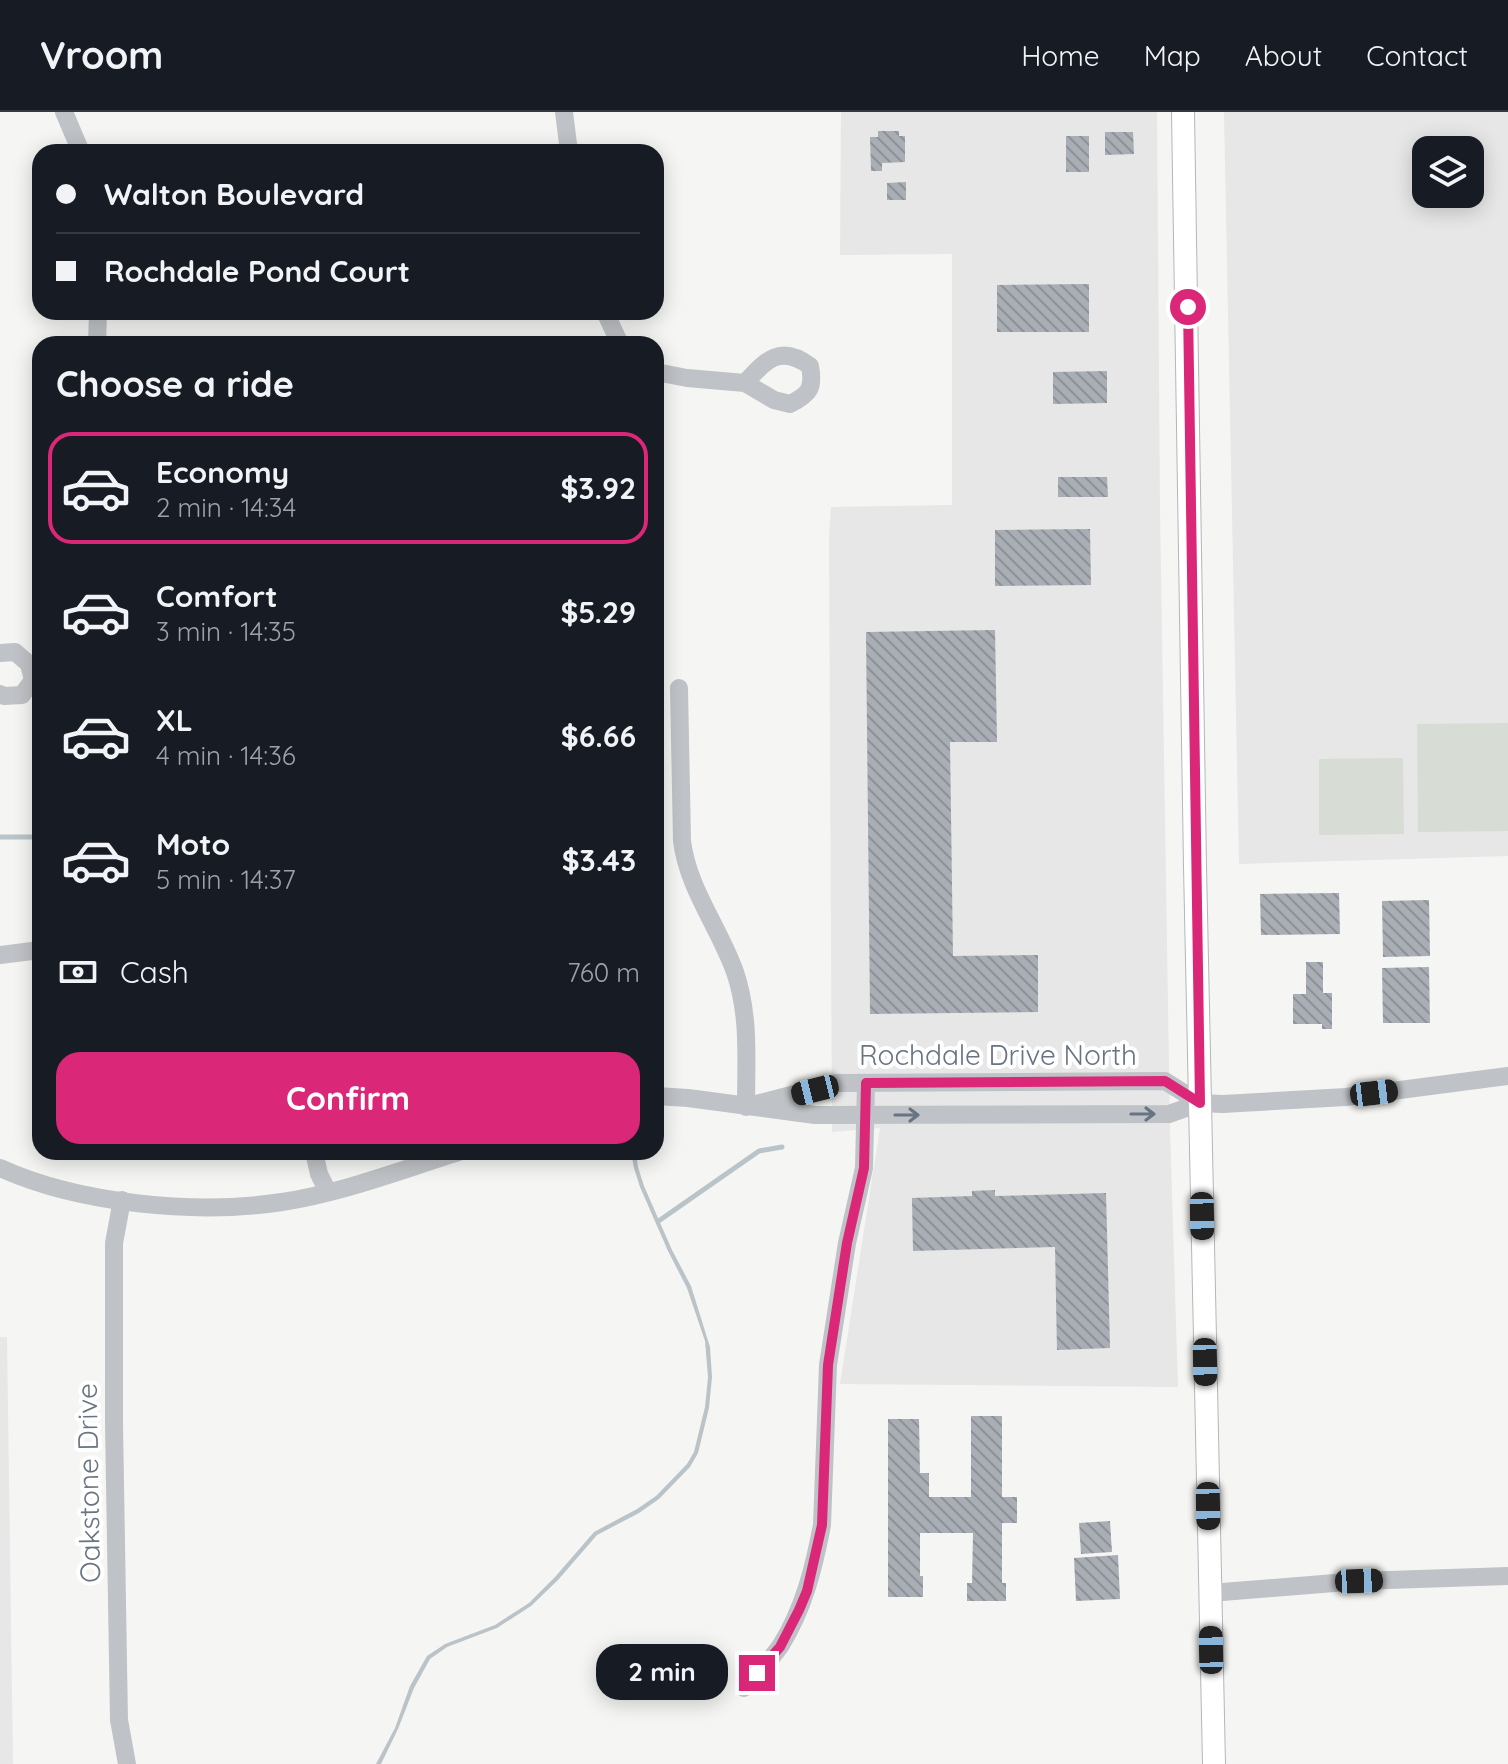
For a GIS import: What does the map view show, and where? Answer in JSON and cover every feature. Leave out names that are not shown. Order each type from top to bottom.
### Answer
[{"type":"main road","points":[[1183,112],[1214,1764]]},
{"type":"street","points":[[64,112],[78,144]]},
{"type":"street","points":[[564,112],[568,144]]},
{"type":"street","points":[[664,374],[745,383]]},
{"type":"street","points":[[0,653],[15,652],[29,664],[32,676]]},
{"type":"street","points":[[0,694],[22,695],[32,681]]},
{"type":"street","points":[[679,688],[684,859],[691,881],[734,969],[745,1005],[746,1107]]},
{"type":"street","points":[[0,955],[32,951]]},
{"type":"street","points":[[664,1096],[815,1115],[1169,1114],[1200,1103],[1346,1097],[1508,1076]]},
{"type":"street","name":"Rochdale Drive North","points":[[746,1107],[837,1083],[1165,1081],[1200,1103]]},
{"type":"street","points":[[744,1688],[780,1647],[791,1628],[807,1591],[818,1548],[822,1525],[828,1365],[847,1243],[864,1168],[866,1083]]},
{"type":"street","points":[[316,1160],[328,1192]]},
{"type":"street","points":[[0,1168],[73,1192],[177,1207],[235,1207],[284,1202],[328,1192],[433,1160]]},
{"type":"street","name":"Oakstone Drive","points":[[122,1200],[114,1243],[114,1424],[119,1720],[127,1764]]},
{"type":"street","points":[[1210,1593],[1359,1581],[1508,1576]]},
{"type":"shaded area","points":[[841,112],[1157,112],[1170,1129],[1178,1387],[840,1384],[880,1128],[832,1132],[831,507],[952,505],[952,254],[840,255]]},
{"type":"shaded area","points":[[1224,112],[1508,112],[1508,856],[1239,864]]},
{"type":"shaded area","points":[[1508,723],[1508,831],[1418,832],[1417,724]]},
{"type":"shaded area","points":[[1403,758],[1404,834],[1319,835],[1319,759]]},
{"type":"shaded area","points":[[632,1160],[637,1160],[644,1186],[691,1286],[710,1347],[712,1377],[709,1408],[698,1453],[690,1467],[659,1499],[597,1535],[531,1606],[497,1628],[447,1647],[430,1659],[381,1764],[376,1764],[395,1728],[410,1686],[427,1656],[445,1644],[495,1625],[529,1603],[594,1532],[656,1496],[687,1464],[694,1452],[705,1407],[708,1377],[705,1341],[687,1288],[668,1251]]},
{"type":"shaded area","points":[[0,1337],[7,1337],[13,1764],[0,1764]]},
{"type":"building","points":[[878,131],[899,131],[899,136],[905,136],[905,162],[882,163],[882,171],[871,171],[870,137],[878,137]]},
{"type":"building","points":[[1105,132],[1133,132],[1134,154],[1105,155]]},
{"type":"building","points":[[1066,136],[1089,136],[1089,172],[1066,172]]},
{"type":"building","points":[[906,182],[906,200],[887,200],[887,183]]},
{"type":"building","points":[[1089,284],[1089,332],[997,332],[997,285]]},
{"type":"building","points":[[1107,371],[1107,403],[1053,404],[1053,372]]},
{"type":"building","points":[[1058,477],[1107,477],[1108,497],[1058,497]]},
{"type":"building","points":[[1090,529],[1091,585],[995,586],[995,530]]},
{"type":"building","points":[[995,630],[997,742],[950,742],[953,956],[1038,955],[1038,1012],[870,1014],[866,632]]},
{"type":"building","points":[[1339,893],[1340,934],[1261,935],[1260,894]]},
{"type":"building","points":[[1429,900],[1430,956],[1383,957],[1382,901]]},
{"type":"building","points":[[1306,962],[1323,962],[1323,993],[1332,993],[1332,1029],[1322,1029],[1322,1024],[1293,1024],[1293,994],[1306,994]]},
{"type":"building","points":[[1429,967],[1430,1023],[1383,1023],[1382,968]]},
{"type":"building","points":[[995,1190],[995,1196],[1106,1193],[1110,1348],[1057,1350],[1055,1247],[913,1251],[912,1198],[972,1196],[972,1191]]},
{"type":"building","points":[[971,1416],[1002,1416],[1002,1497],[1017,1497],[1017,1523],[1002,1523],[1002,1583],[1006,1583],[1006,1601],[967,1601],[967,1583],[972,1583],[973,1533],[920,1533],[923,1597],[888,1597],[888,1419],[919,1419],[920,1473],[929,1473],[929,1497],[971,1497]]},
{"type":"building","points":[[1110,1521],[1112,1552],[1081,1554],[1079,1523]]},
{"type":"building","points":[[1118,1555],[1120,1599],[1076,1601],[1074,1558]]},
{"type":"waterway","points":[[0,837],[32,837]]},
{"type":"waterway","points":[[660,1220],[759,1151],[782,1147]]},
{"type":"route","points":[[757,1673],[780,1647],[791,1628],[807,1591],[818,1548],[822,1525],[830,1343],[864,1168],[866,1083],[1165,1081],[1200,1103],[1188,307]]}]
